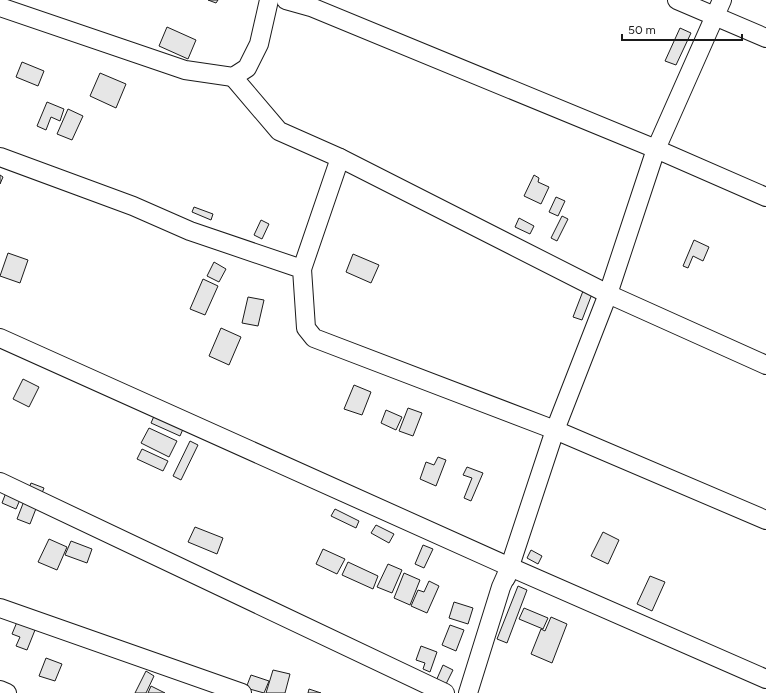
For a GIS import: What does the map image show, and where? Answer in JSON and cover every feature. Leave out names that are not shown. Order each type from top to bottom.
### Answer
[{"type":"street","points":[[0,7],[185,70],[233,77],[247,68],[259,44],[269,0]]},
{"type":"street","points":[[286,0],[311,7],[656,149],[766,197]]},
{"type":"street","points":[[677,0],[766,38]]},
{"type":"street","points":[[468,693],[501,587],[510,567],[555,430],[608,294],[656,149],[716,17],[722,0]]},
{"type":"street","points":[[233,77],[279,131],[340,158],[608,294],[766,365]]},
{"type":"street","points":[[0,157],[133,206],[190,231],[302,269]]},
{"type":"street","points":[[340,158],[302,269],[306,328],[314,338],[555,430],[766,520]]},
{"type":"street","points":[[0,338],[510,567],[766,679]]},
{"type":"street","points":[[0,482],[445,693]]},
{"type":"street","points":[[0,608],[242,693]]},
{"type":"street","points":[[0,690],[7,693]]},
{"type":"building","points":[[208,0],[218,0],[216,3]]},
{"type":"building","points":[[167,27],[196,40],[188,59],[159,46]]},
{"type":"building","points":[[680,28],[691,33],[676,65],[665,61]]},
{"type":"building","points":[[22,62],[44,71],[38,86],[16,77]]},
{"type":"building","points":[[100,73],[126,84],[116,108],[90,96]]},
{"type":"building","points":[[47,102],[64,109],[60,121],[51,117],[46,130],[37,126]]},
{"type":"building","points":[[68,109],[83,116],[72,140],[57,134]]},
{"type":"building","points":[[0,175],[3,177],[0,184]]},
{"type":"building","points":[[534,175],[539,178],[538,182],[549,187],[541,204],[524,196]]},
{"type":"building","points":[[556,197],[565,201],[558,216],[549,212]]},
{"type":"building","points":[[194,207],[213,214],[211,220],[192,212]]},
{"type":"building","points":[[562,216],[568,219],[557,241],[551,238]]},
{"type":"building","points":[[519,218],[534,226],[530,234],[515,227]]},
{"type":"building","points":[[261,220],[269,224],[262,239],[254,235]]},
{"type":"building","points":[[694,240],[709,247],[703,261],[693,256],[688,268],[683,266]]},
{"type":"building","points":[[8,253],[28,260],[20,283],[0,276]]},
{"type":"building","points":[[353,254],[379,265],[371,283],[346,272]]},
{"type":"building","points":[[214,262],[226,269],[219,282],[207,276]]},
{"type":"building","points":[[203,279],[218,286],[205,315],[190,309]]},
{"type":"building","points":[[583,291],[592,294],[582,320],[573,317]]},
{"type":"building","points":[[248,297],[264,300],[258,326],[242,323]]},
{"type":"building","points":[[221,328],[241,337],[229,365],[209,356]]},
{"type":"building","points":[[23,379],[39,387],[29,407],[13,399]]},
{"type":"building","points":[[354,385],[371,392],[362,415],[344,409]]},
{"type":"building","points":[[158,407],[187,420],[180,436],[151,423]]},
{"type":"building","points":[[408,408],[422,413],[413,436],[399,431]]},
{"type":"building","points":[[386,410],[402,417],[396,430],[381,423]]},
{"type":"building","points":[[149,428],[177,441],[169,457],[141,443]]},
{"type":"building","points":[[190,441],[198,445],[181,480],[173,476]]},
{"type":"building","points":[[142,449],[168,461],[163,471],[137,459]]},
{"type":"building","points":[[438,457],[446,460],[436,486],[420,479],[426,462],[434,465]]},
{"type":"building","points":[[467,467],[483,473],[471,501],[464,498],[472,478],[463,475]]},
{"type":"building","points":[[10,482],[25,488],[16,509],[2,503]]},
{"type":"building","points":[[31,483],[44,488],[30,524],[17,519]]},
{"type":"building","points":[[335,509],[359,521],[356,528],[331,516]]},
{"type":"building","points":[[376,525],[394,534],[389,543],[371,533]]},
{"type":"building","points":[[195,527],[223,538],[217,554],[188,542]]},
{"type":"building","points":[[603,532],[619,540],[608,564],[591,556]]},
{"type":"building","points":[[49,539],[67,547],[57,570],[38,562]]},
{"type":"building","points":[[71,541],[92,549],[87,563],[65,555]]},
{"type":"building","points":[[423,545],[433,549],[424,568],[415,564]]},
{"type":"building","points":[[323,549],[345,559],[337,574],[316,564]]},
{"type":"building","points":[[531,550],[542,556],[538,564],[527,558]]},
{"type":"building","points":[[348,562],[378,576],[373,589],[342,575]]},
{"type":"building","points":[[388,564],[402,570],[392,593],[377,587]]},
{"type":"building","points":[[404,573],[420,580],[410,605],[394,598]]},
{"type":"building","points":[[650,576],[665,582],[652,611],[637,604]]},
{"type":"building","points":[[429,581],[439,586],[427,613],[411,606],[418,590],[424,592]]},
{"type":"building","points":[[518,586],[527,590],[507,643],[497,639]]},
{"type":"building","points":[[454,602],[473,608],[468,624],[449,618]]},
{"type":"building","points":[[524,608],[548,618],[543,629],[519,619]]},
{"type":"building","points":[[551,617],[567,624],[552,663],[531,654],[541,629],[545,631]]},
{"type":"building","points":[[17,622],[35,630],[27,650],[16,646],[20,637],[12,634]]},
{"type":"building","points":[[450,625],[464,630],[456,651],[442,645]]},
{"type":"building","points":[[421,646],[437,652],[430,672],[423,669],[425,663],[416,660]]},
{"type":"building","points":[[46,658],[62,664],[55,681],[39,676]]},
{"type":"building","points":[[443,665],[453,670],[445,686],[436,681]]},
{"type":"building","points":[[273,670],[290,674],[285,693],[266,693]]},
{"type":"building","points":[[146,671],[154,676],[146,693],[135,693]]},
{"type":"building","points":[[251,675],[269,681],[264,693],[246,688]]},
{"type":"building","points":[[151,686],[165,693],[148,693]]},
{"type":"building","points":[[309,689],[321,693],[308,693]]}]
